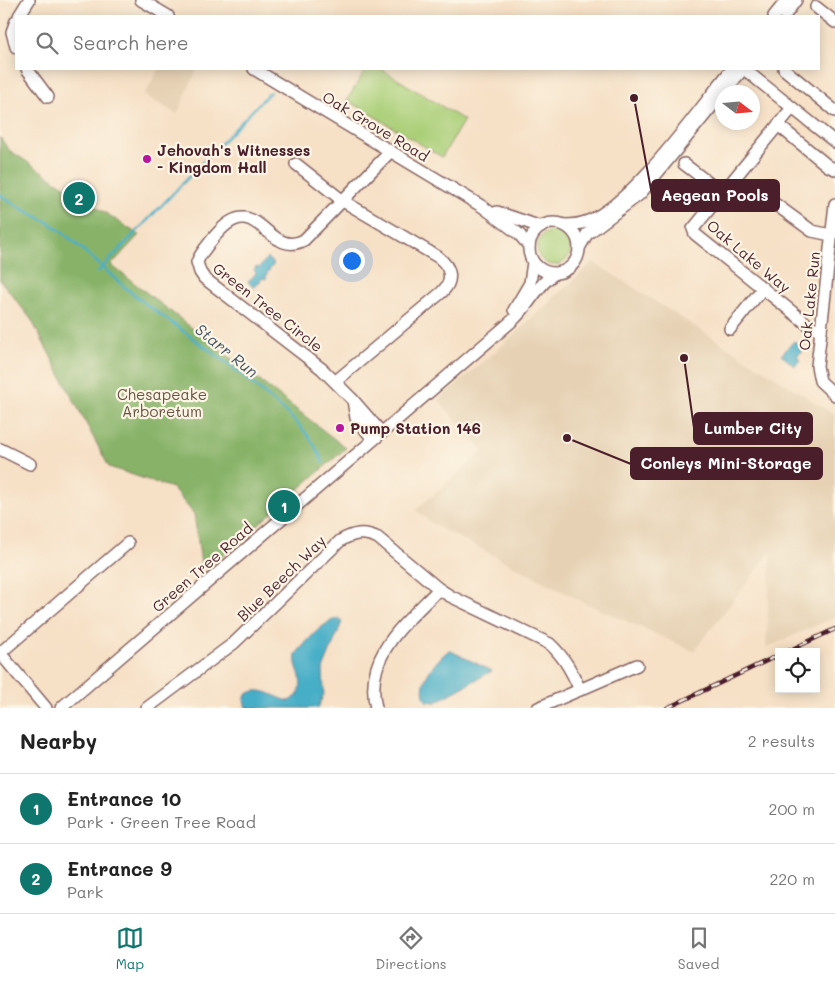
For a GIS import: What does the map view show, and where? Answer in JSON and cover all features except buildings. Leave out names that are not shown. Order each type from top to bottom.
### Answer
[{"type":"street","points":[[20,15],[28,0]]},
{"type":"street","points":[[142,0],[166,15]]},
{"type":"street","points":[[775,15],[787,0]]},
{"type":"street","points":[[785,15],[796,0]]},
{"type":"street","points":[[816,7],[835,22]]},
{"type":"street","points":[[15,24],[12,32],[15,43]]},
{"type":"street","points":[[28,70],[48,97]]},
{"type":"street","name":"Oak Grove Road","points":[[256,70],[484,207],[520,234],[529,246]]},
{"type":"street","points":[[565,225],[576,235],[579,248],[578,256],[571,267],[554,274],[542,270],[533,262],[529,246],[533,234],[541,227],[551,223],[565,225],[592,219],[628,194],[731,70]]},
{"type":"street","points":[[730,85],[742,70]]},
{"type":"street","points":[[744,70],[835,142]]},
{"type":"street","points":[[785,70],[835,111]]},
{"type":"street","points":[[579,248],[587,234],[640,194],[715,104]]},
{"type":"street","name":"Oak Lake Way","points":[[792,108],[695,225],[694,231],[811,327],[821,330]]},
{"type":"street","points":[[778,125],[828,166],[835,169]]},
{"type":"street","name":"Green Tree Circle","points":[[377,435],[353,400],[336,381],[204,278],[197,262],[225,224],[236,218],[248,219],[284,243],[292,245],[304,240],[390,152]]},
{"type":"street","points":[[296,164],[342,200],[438,257],[444,262],[450,275],[450,282],[442,292],[336,381]]},
{"type":"street","points":[[684,164],[722,193]]},
{"type":"street","points":[[775,204],[812,231],[831,235]]},
{"type":"street","name":"Oak Lake Run","points":[[835,204],[831,235],[832,258],[817,371],[823,385],[835,395]]},
{"type":"street","name":"Oak Grove Road","points":[[484,207],[541,227]]},
{"type":"street","name":"Green Tree Road","points":[[499,331],[530,283],[533,262]]},
{"type":"street","name":"Green Tree Road","points":[[62,708],[521,312],[544,280],[554,274]]},
{"type":"street","points":[[730,329],[763,288]]},
{"type":"street","points":[[0,450],[30,464]]},
{"type":"street","name":"Blue Beech Way","points":[[147,708],[234,644],[340,541],[348,536],[368,534],[378,538],[439,589],[550,644],[572,669],[580,690]]},
{"type":"street","points":[[46,708],[0,653],[128,543]]},
{"type":"street","points":[[376,708],[373,697],[374,673],[380,656],[388,641],[439,589]]},
{"type":"street","points":[[538,708],[637,665]]},
{"type":"shaded area","points":[[158,70],[197,70],[177,114],[144,95]]},
{"type":"shaded area","points":[[593,262],[835,415],[835,617],[766,648],[771,552],[694,651],[583,602],[433,524],[416,510],[483,451],[438,400],[494,353]]},
{"type":"green space","points":[[365,70],[383,70],[464,120],[442,157],[347,100]]},
{"type":"green space","name":"Chesapeake Arboretum","points":[[0,137],[9,150],[139,235],[111,265],[346,448],[207,569],[201,563],[194,514],[172,488],[109,467],[31,319],[0,280]]},
{"type":"green space","points":[[554,231],[566,236],[571,248],[566,260],[554,265],[542,260],[537,248],[542,236]]},
{"type":"water","points":[[267,258],[274,264],[267,273],[266,279],[263,278],[254,288],[248,282],[256,273],[254,270],[256,267],[259,268]]},
{"type":"water","points":[[794,341],[804,348],[797,357],[800,360],[795,366],[781,355]]},
{"type":"water","points":[[339,618],[342,622],[323,669],[324,693],[318,708],[246,708],[244,700],[246,695],[251,692],[262,691],[289,701],[298,695],[301,682],[296,664],[296,654],[321,628]]},
{"type":"water","points":[[449,650],[492,671],[436,702],[426,701],[423,687],[428,673]]},
{"type":"waterway","name":"Starr Run","points":[[98,272],[270,92]]},
{"type":"waterway","name":"Starr Run","points":[[0,194],[7,200],[58,229],[147,305],[254,385],[300,426],[313,443],[323,463]]},
{"type":"railway","points":[[795,648],[835,629]]},
{"type":"railway","points":[[667,708],[775,657]]},
{"type":"place","name":"Aegean Pools","points":[[634,98]]},
{"type":"place","name":"Jehovah's Witnesses - Kingdom Hall","points":[[147,159]]},
{"type":"place","name":"Entrance 9","points":[[79,198]]},
{"type":"place","name":"Lumber City","points":[[684,358]]},
{"type":"place","name":"Pump Station 146","points":[[340,428]]},
{"type":"place","name":"Conleys Mini-Storage","points":[[567,438]]},
{"type":"place","name":"Entrance 10","points":[[284,506]]}]
